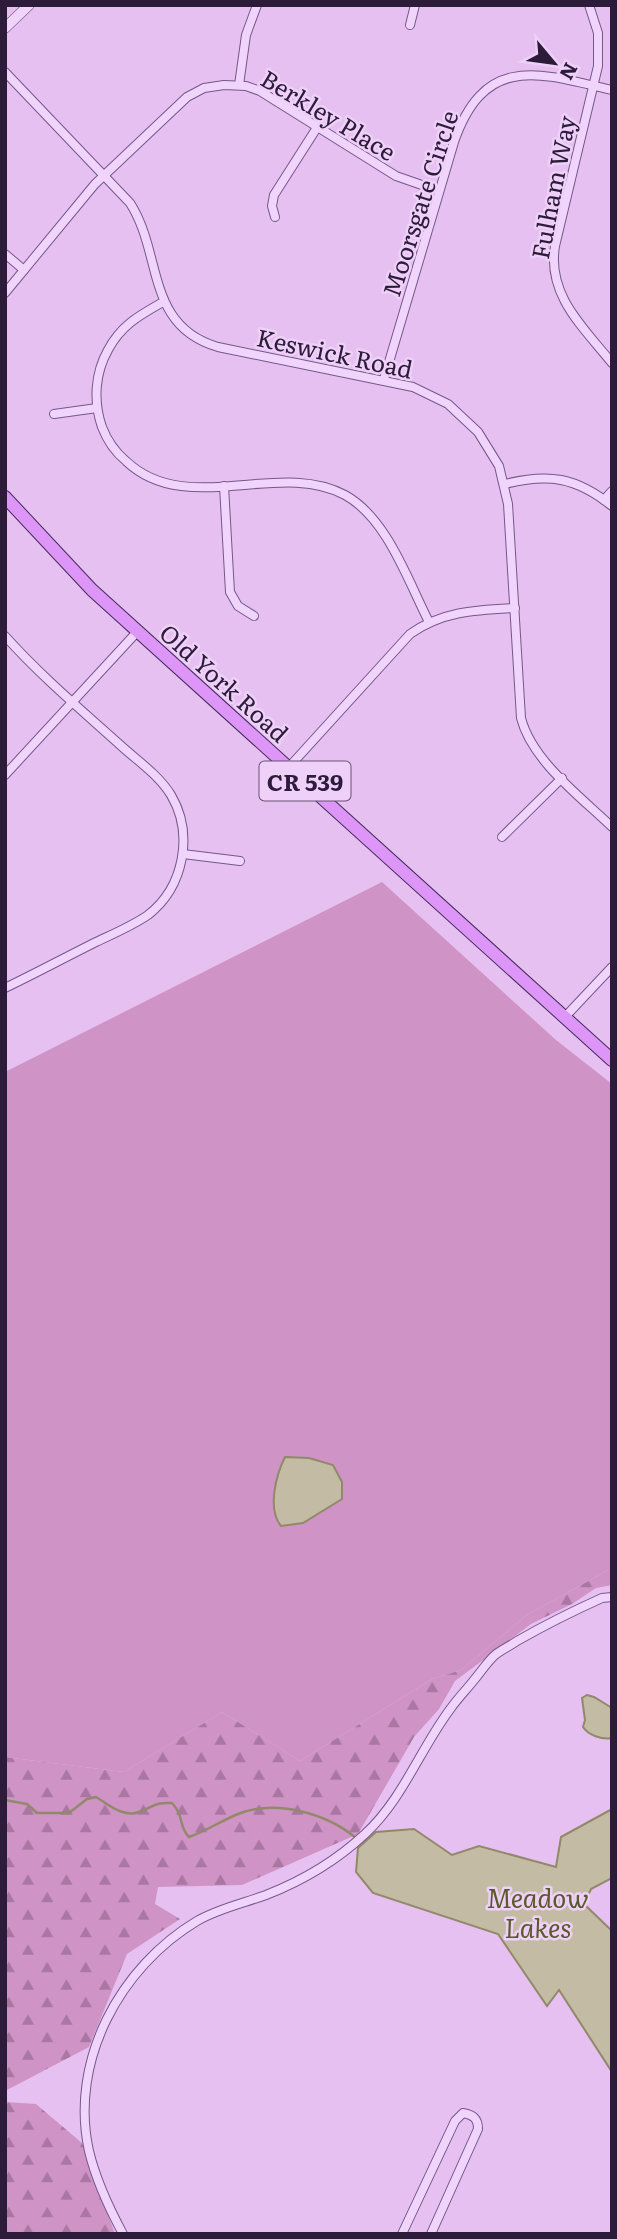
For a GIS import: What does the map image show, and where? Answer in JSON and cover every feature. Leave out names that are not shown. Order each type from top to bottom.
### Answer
[{"type":"main road","name":"Old York Road","points":[[5,497],[92,590],[137,632],[612,1060]]},
{"type":"street","points":[[5,28],[29,5]]},
{"type":"street","points":[[239,85],[246,34],[257,5]]},
{"type":"street","points":[[410,25],[415,5]]},
{"type":"street","name":"Fulham Way","points":[[589,5],[599,44],[598,66],[555,246],[554,268],[564,302],[612,363]]},
{"type":"street","name":"Keswick Road","points":[[5,72],[126,197],[138,216],[163,302],[180,324],[208,344],[384,379],[421,390],[457,411],[485,440],[505,484],[525,732],[536,752],[612,827]]},
{"type":"street","name":"Moorsgate Circle","points":[[384,379],[439,191],[463,119],[475,100],[491,86],[508,78],[539,74],[612,90]]},
{"type":"street","name":"Berkley Place","points":[[5,293],[104,174],[187,97],[209,87],[239,85],[266,94],[401,179],[439,191]]},
{"type":"street","points":[[275,217],[272,206],[274,195],[318,126]]},
{"type":"street","points":[[5,254],[24,270]]},
{"type":"street","points":[[163,302],[129,322],[111,345],[99,372],[97,408],[111,444],[137,471],[172,485],[303,483],[318,485],[346,496],[366,511],[384,534],[429,622]]},
{"type":"street","points":[[54,414],[97,408]]},
{"type":"street","points":[[505,484],[528,478],[553,478],[583,486],[612,506]]},
{"type":"street","points":[[224,486],[230,592],[238,606],[254,616]]},
{"type":"street","points":[[604,500],[612,491]]},
{"type":"street","points":[[289,767],[410,634],[429,622],[464,611],[515,608]]},
{"type":"street","points":[[5,775],[137,632]]},
{"type":"street","points":[[5,636],[36,669],[162,783],[171,795],[182,825],[183,854],[169,892],[146,916],[5,988]]},
{"type":"street","points":[[502,837],[562,778]]},
{"type":"street","points":[[183,854],[240,861]]},
{"type":"street","points":[[564,1018],[612,967]]},
{"type":"street","points":[[123,2234],[110,2209],[94,2166],[86,2132],[87,2094],[94,2049],[110,2012],[127,1984],[143,1964],[199,1920],[268,1894],[308,1875],[354,1844],[371,1829],[396,1798],[450,1708],[495,1655],[547,1623],[602,1598],[612,1597]]},
{"type":"street","points":[[402,2234],[455,2120],[463,2113],[472,2115],[476,2119],[478,2129],[431,2234]]},
{"type":"green space","points":[[382,882],[556,1040],[612,1084],[612,1568],[527,1615],[461,1670],[432,1679],[300,1761],[222,1712],[124,1772],[5,1757],[5,1072]]},
{"type":"green space","points":[[612,1568],[612,1585],[596,1588],[572,1604],[531,1624],[455,1681],[439,1709],[414,1737],[358,1834],[242,1885],[158,1887],[155,1904],[180,1919],[127,1954],[89,2047],[5,2091],[5,1757],[124,1772],[222,1712],[300,1761],[432,1679],[461,1670],[527,1615]]},
{"type":"green space","points":[[5,2102],[36,2104],[82,2143],[115,2234],[5,2234]]},
{"type":"water","points":[[285,1457],[309,1458],[333,1465],[342,1482],[342,1499],[303,1523],[281,1526],[274,1511],[274,1492]]},
{"type":"water","points":[[587,1695],[612,1708],[612,1738],[596,1736],[583,1727],[585,1720],[582,1698]]},
{"type":"water","name":"Meadow Lakes","points":[[612,1809],[612,1878],[591,1889],[584,1904],[612,1931],[612,2072],[559,1990],[547,2006],[498,1934],[373,1893],[356,1872],[358,1848],[376,1832],[414,1829],[452,1855],[479,1846],[556,1867],[561,1837]]},
{"type":"waterway","points":[[5,1800],[27,1804],[37,1813],[69,1813],[87,1799],[96,1797],[127,1813],[172,1803],[189,1837],[238,1814],[252,1810],[284,1808],[315,1815],[356,1838]]}]
